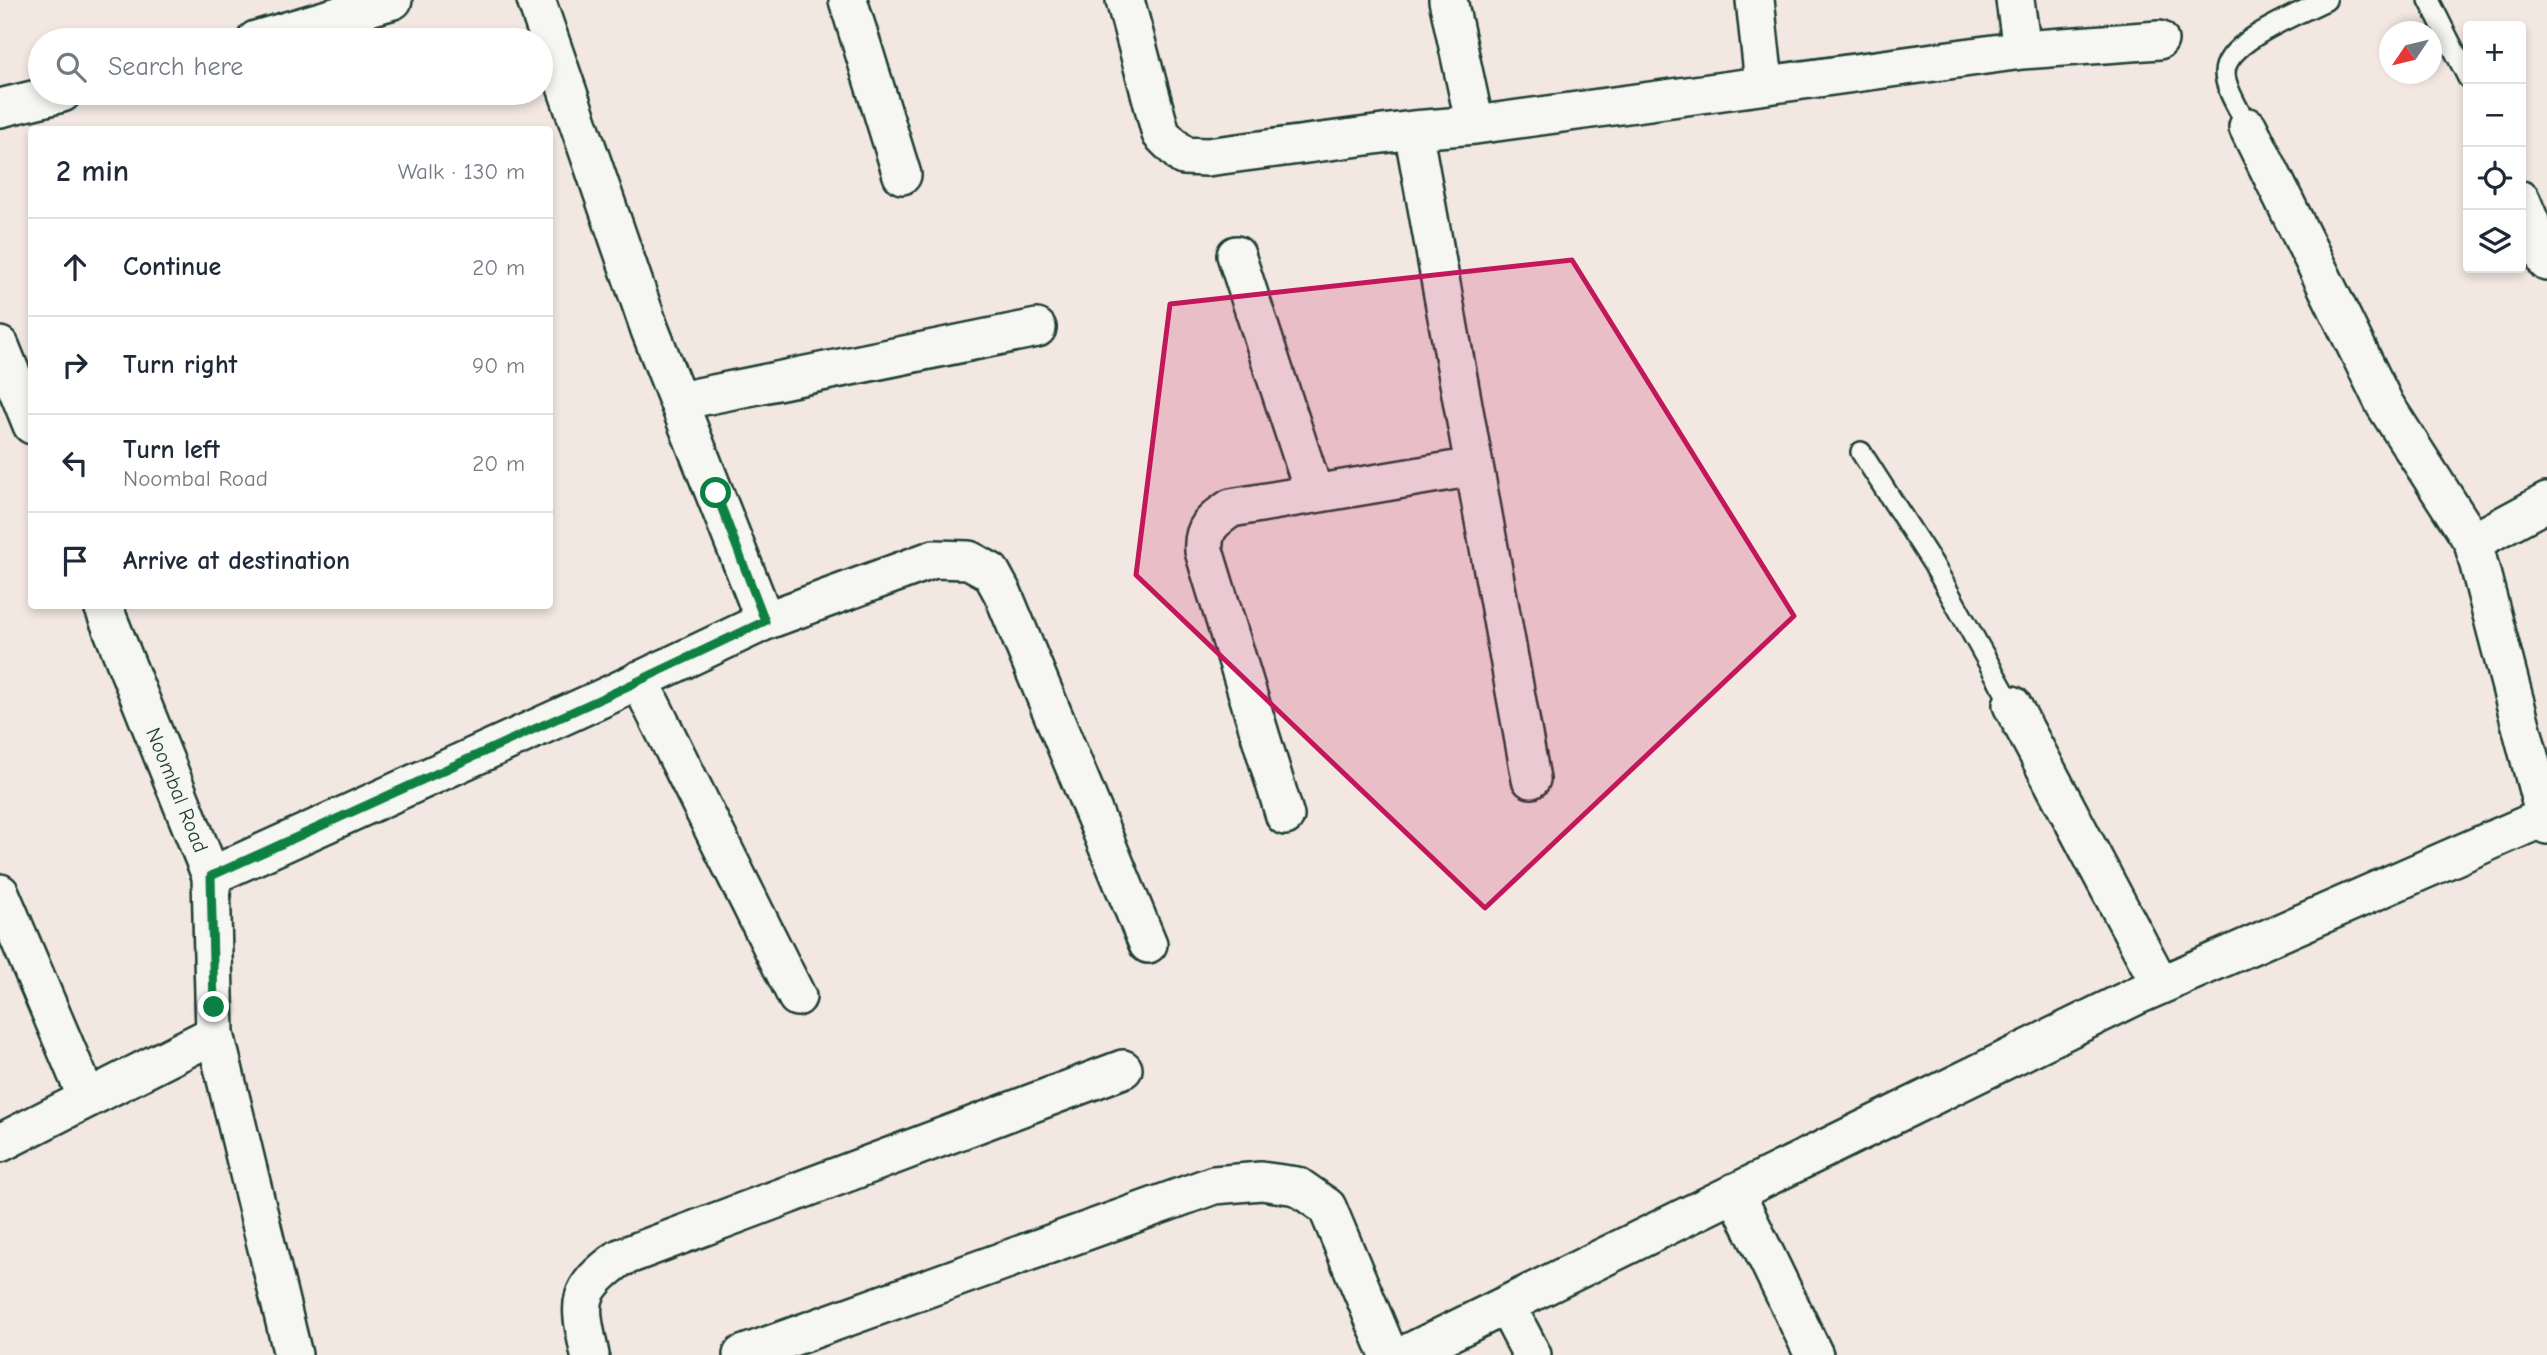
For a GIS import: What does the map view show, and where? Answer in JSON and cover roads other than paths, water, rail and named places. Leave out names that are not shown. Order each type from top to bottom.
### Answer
[{"type":"street","points":[[297,28],[393,0]]},
{"type":"street","points":[[536,0],[546,28]]},
{"type":"street","points":[[848,0],[902,175]]},
{"type":"street","points":[[1125,0],[1161,134],[1183,156],[1207,157],[1413,130],[1475,125],[1764,83],[2022,50],[2160,40]]},
{"type":"street","points":[[1448,0],[1475,125]]},
{"type":"street","points":[[1755,0],[1764,83]]},
{"type":"street","points":[[2015,0],[2022,50]]},
{"type":"street","points":[[553,49],[650,330],[765,621]]},
{"type":"street","points":[[0,108],[28,101]]},
{"type":"street","points":[[1404,1355],[2160,984],[2546,819],[2473,542],[2385,405],[2248,127]]},
{"type":"street","points":[[1413,130],[1531,779]]},
{"type":"street","points":[[2525,210],[2547,262]]},
{"type":"street","points":[[1236,255],[1314,493]]},
{"type":"street","points":[[679,401],[1037,328]]},
{"type":"street","points":[[0,346],[28,415]]},
{"type":"street","points":[[1285,816],[1203,551],[1203,536],[1211,522],[1231,508],[1474,467]]},
{"type":"street","points":[[2473,542],[2547,502]]},
{"type":"street","points":[[211,876],[765,621],[934,559],[969,560],[991,572],[1003,594],[1148,944]]},
{"type":"street","name":"Noombal Road","points":[[104,609],[211,876],[215,1034],[293,1355]]},
{"type":"street","points":[[639,680],[797,997]]},
{"type":"street","points":[[2011,705],[2160,984]]},
{"type":"street","points":[[0,894],[88,1098]]},
{"type":"street","points":[[0,1143],[215,1034]]},
{"type":"street","points":[[590,1355],[582,1316],[583,1296],[596,1275],[620,1258],[1123,1069]]},
{"type":"street","points":[[742,1355],[1214,1185],[1261,1181],[1297,1186],[1327,1207],[1389,1355]]},
{"type":"street","points":[[1735,1192],[1814,1355]]},
{"type":"street","points":[[1506,1305],[1532,1355]]},
{"type":"lane","points":[[2248,127],[2224,76],[2226,62],[2249,40],[2326,0]]},
{"type":"lane","points":[[2429,0],[2463,68]]},
{"type":"lane","points":[[1861,453],[1933,564],[2011,705]]}]
